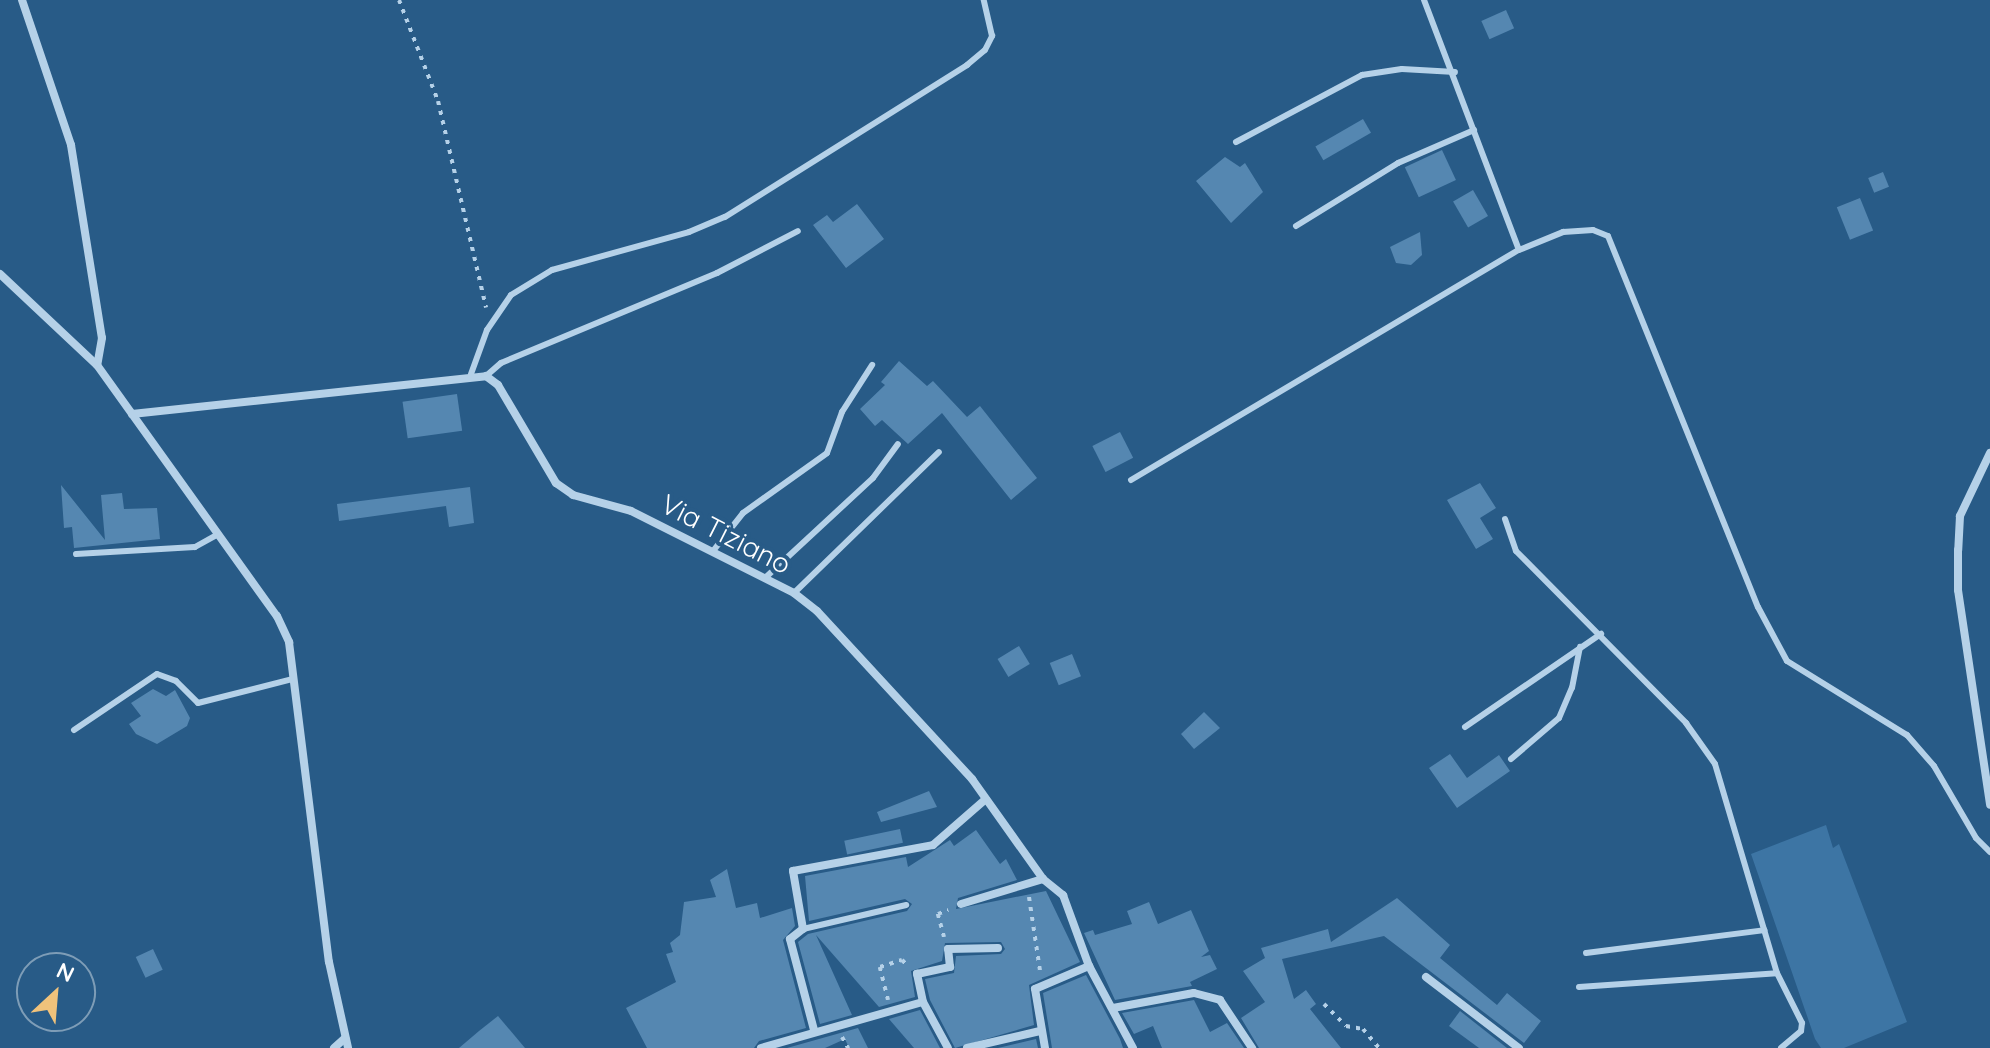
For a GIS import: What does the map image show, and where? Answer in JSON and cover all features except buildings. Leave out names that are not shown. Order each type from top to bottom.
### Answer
[{"type":"street","points":[[22,0],[71,145],[102,338],[97,365]]},
{"type":"street","points":[[0,274],[97,365],[277,616],[289,642],[319,882],[348,1048]]},
{"type":"street","points":[[132,414],[321,397],[471,374],[486,376]]},
{"type":"street","name":"Via Tiziano","points":[[486,376],[498,385],[556,483],[581,500],[631,511],[713,551],[794,593],[817,611],[986,799],[1043,879],[1063,895],[1089,966],[1133,1048]]},
{"type":"street","points":[[1990,453],[1960,516],[1958,550],[1958,590],[1990,805]]},
{"type":"street","points":[[814,1030],[790,939],[803,929],[793,871],[933,845],[986,799]]},
{"type":"street","points":[[961,904],[1028,887],[1043,879]]},
{"type":"street","points":[[948,1048],[923,1002],[917,974],[950,967],[948,949],[998,948]]},
{"type":"street","points":[[1045,1048],[1035,989],[1089,966]]},
{"type":"street","points":[[1426,977],[1519,1048]]},
{"type":"street","points":[[1113,1008],[1194,993],[1220,1000],[1252,1048]]},
{"type":"street","points":[[761,1048],[814,1030],[923,1002]]},
{"type":"street","points":[[967,1048],[1040,1031]]},
{"type":"street","points":[[334,1048],[345,1038]]},
{"type":"lane","points":[[471,374],[487,330],[511,295],[552,270],[689,232],[725,217],[967,65],[985,50],[992,36],[984,0]]},
{"type":"lane","points":[[1424,0],[1455,72],[1519,250]]},
{"type":"lane","points":[[1236,142],[1362,75],[1402,69],[1455,72]]},
{"type":"lane","points":[[1296,226],[1398,163],[1474,130]]},
{"type":"lane","points":[[1131,480],[1519,250],[1563,232],[1593,230],[1608,236],[1758,607],[1787,661],[1907,735],[1934,766],[1976,838],[1990,852]]},
{"type":"lane","points":[[486,376],[501,363],[717,273],[798,231]]},
{"type":"lane","points":[[713,551],[743,513],[827,453],[842,412],[872,365]]},
{"type":"lane","points":[[765,578],[873,478],[898,444]]},
{"type":"lane","points":[[794,593],[939,452]]},
{"type":"lane","points":[[1505,519],[1516,551],[1686,723],[1715,764],[1777,973],[1802,1023],[1801,1031],[1781,1048]]},
{"type":"lane","points":[[76,554],[195,547],[218,534]]},
{"type":"lane","points":[[1465,727],[1601,634]]},
{"type":"lane","points":[[1511,759],[1559,718],[1572,688],[1580,647]]},
{"type":"lane","points":[[74,730],[157,674],[176,681],[198,703],[293,679]]},
{"type":"lane","points":[[803,929],[906,905]]},
{"type":"lane","points":[[1586,953],[1765,930]]},
{"type":"lane","points":[[1579,987],[1777,973]]},
{"type":"path","points":[[399,0],[438,101],[485,298],[487,330]]},
{"type":"path","points":[[1028,887],[1042,985]]},
{"type":"path","points":[[948,949],[938,914],[961,904]]},
{"type":"path","points":[[890,1010],[880,967],[902,960],[917,974]]},
{"type":"path","points":[[1324,1004],[1346,1026],[1363,1029],[1379,1048]]},
{"type":"shaded area","points":[[1826,825],[1833,848],[1839,844],[1907,1022],[1844,1048],[1821,1048],[1815,1039],[1751,854]]}]
